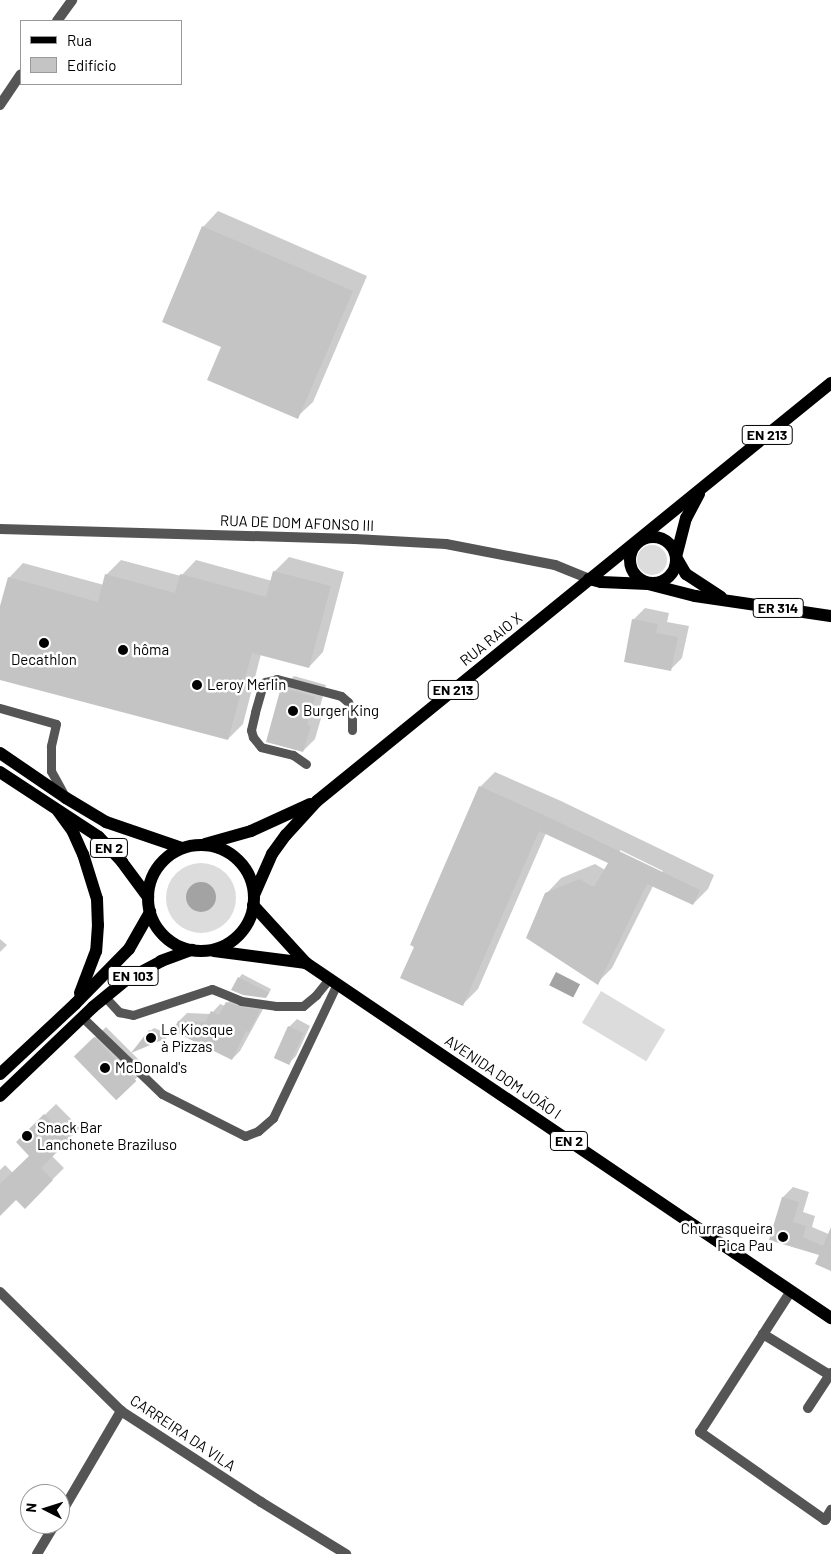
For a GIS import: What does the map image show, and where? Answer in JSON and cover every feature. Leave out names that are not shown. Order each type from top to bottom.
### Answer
[{"type":"main road","name":"EN 213","points":[[648,584],[633,574],[630,556],[633,547],[703,487],[831,383]]},
{"type":"main road","name":"EN 213","points":[[589,579],[601,582],[648,584],[663,582],[669,578],[676,564],[686,518],[703,487]]},
{"type":"main road","points":[[640,541],[648,537],[658,537],[673,548],[676,557]]},
{"type":"main road","name":"RUA RAIO X","points":[[254,900],[272,854],[317,801],[589,579],[640,541]]},
{"type":"main road","name":"ER 314","points":[[676,557],[686,574],[724,599]]},
{"type":"main road","name":"ER 314","points":[[648,584],[678,593],[831,616]]},
{"type":"main road","name":"EN 2","points":[[0,753],[66,798],[106,822],[182,848]]},
{"type":"main road","name":"EN 2","points":[[0,772],[99,837],[122,862],[148,897]]},
{"type":"main road","name":"RUA RAIO X","points":[[202,844],[251,831],[317,801]]},
{"type":"main road","points":[[58,811],[73,832],[88,865],[95,889],[98,912],[98,938],[93,963],[74,1004]]},
{"type":"main road","name":"EN 2","points":[[202,844],[218,847],[238,860],[251,880],[254,900],[248,921],[239,935],[225,945],[210,950],[192,950],[178,946],[156,926],[150,912],[148,897],[150,882],[158,867],[168,856],[182,848],[202,844]]},
{"type":"main road","name":"AVENIDA DOM JOÃO I","points":[[254,900],[306,963],[831,1318]]},
{"type":"main road","name":"EN 103","points":[[0,1074],[129,949],[150,912]]},
{"type":"main road","name":"EN 103","points":[[0,1096],[82,1017],[136,973],[161,961],[192,950]]},
{"type":"main road","name":"AVENIDA DOM JOÃO I","points":[[210,950],[306,963]]},
{"type":"street","points":[[58,20],[72,0]]},
{"type":"street","points":[[0,105],[20,75]]},
{"type":"street","name":"RUA DE DOM AFONSO III","points":[[0,530],[355,539],[446,544],[555,566],[589,579]]},
{"type":"street","points":[[791,1291],[700,1432],[825,1520],[831,1510]]},
{"type":"street","name":"CARREIRA DA VILA","points":[[0,1292],[121,1412],[346,1554]]},
{"type":"street","points":[[763,1334],[830,1375],[808,1408]]},
{"type":"street","points":[[70,1498],[121,1412]]},
{"type":"street","points":[[37,1554],[48,1534]]},
{"type":"lane","points":[[306,764],[293,755],[261,747],[256,743],[252,730],[262,687],[265,682],[277,679],[341,696],[348,702],[352,710],[352,730]]},
{"type":"lane","points":[[0,708],[56,724],[51,746],[51,771],[66,798]]},
{"type":"lane","points":[[105,997],[119,1012],[133,1015],[212,989],[241,1001],[276,1006],[303,1006],[333,982]]},
{"type":"lane","points":[[82,1017],[162,1094],[245,1136],[258,1131],[273,1118],[333,982]]},
{"type":"shaded area","points":[[652,545],[663,549],[667,560],[663,571],[652,575],[641,571],[637,560],[641,549]]},
{"type":"shaded area","points":[[201,863],[214,866],[226,873],[233,885],[236,898],[233,911],[226,923],[214,930],[201,933],[188,930],[176,923],[169,911],[166,898],[169,885],[176,873],[188,866]]},
{"type":"shaded area","points":[[201,882],[212,886],[216,897],[212,908],[201,912],[190,908],[186,897],[190,886]]},
{"type":"shaded area","points":[[556,972],[580,984],[573,998],[549,985]]},
{"type":"shaded area","points":[[601,991],[665,1030],[646,1061],[582,1023]]},
{"type":"building","points":[[202,226],[353,291],[298,419],[207,380],[221,347],[162,322]]},
{"type":"building","points":[[273,571],[331,586],[309,668],[252,653],[228,740],[0,680],[0,606],[8,577],[98,602],[105,574],[175,593],[180,574],[266,597]]},
{"type":"building","points":[[632,619],[658,624],[656,633],[678,637],[671,671],[624,662]]},
{"type":"building","name":"Burger King","points":[[281,687],[315,697],[307,725],[311,726],[303,752],[266,742]]},
{"type":"building","points":[[479,786],[700,890],[693,905],[647,884],[598,985],[526,938],[545,893],[579,879],[594,887],[608,863],[539,831],[463,1006],[400,978],[414,947],[410,945]]},
{"type":"building","points":[[238,977],[269,993],[266,998],[243,995],[231,990]]},
{"type":"building","points":[[226,1002],[240,1007],[260,1010],[249,1032],[246,1031],[232,1060],[173,1031],[178,1021],[205,1022],[211,1011],[219,1015]]},
{"type":"building","points":[[288,1026],[304,1033],[289,1065],[274,1058]]},
{"type":"building","points":[[149,1030],[167,1038],[131,1053]]},
{"type":"building","name":"McDonald's","points":[[94,1037],[136,1081],[116,1100],[74,1056]]},
{"type":"building","points":[[44,1114],[69,1140],[41,1168],[53,1180],[25,1209],[16,1200],[0,1216],[0,1184],[29,1156],[16,1142]]},
{"type":"building","points":[[782,1197],[799,1202],[793,1222],[806,1226],[803,1237],[823,1246],[831,1227],[831,1271],[815,1264],[819,1255],[769,1240]]},
{"type":"place","name":"Decathlon","points":[[44,643]]},
{"type":"place","name":"hôma","points":[[123,650]]},
{"type":"place","name":"Leroy Merlin","points":[[197,685]]},
{"type":"place","name":"Burger King","points":[[293,711]]},
{"type":"place","name":"Le Kiosque à Pizzas","points":[[151,1038]]},
{"type":"place","name":"McDonald's","points":[[105,1068]]},
{"type":"place","name":"Snack Bar Lanchonete Braziluso","points":[[27,1136]]},
{"type":"place","name":"Churrasqueira Pica Pau","points":[[783,1237]]}]
